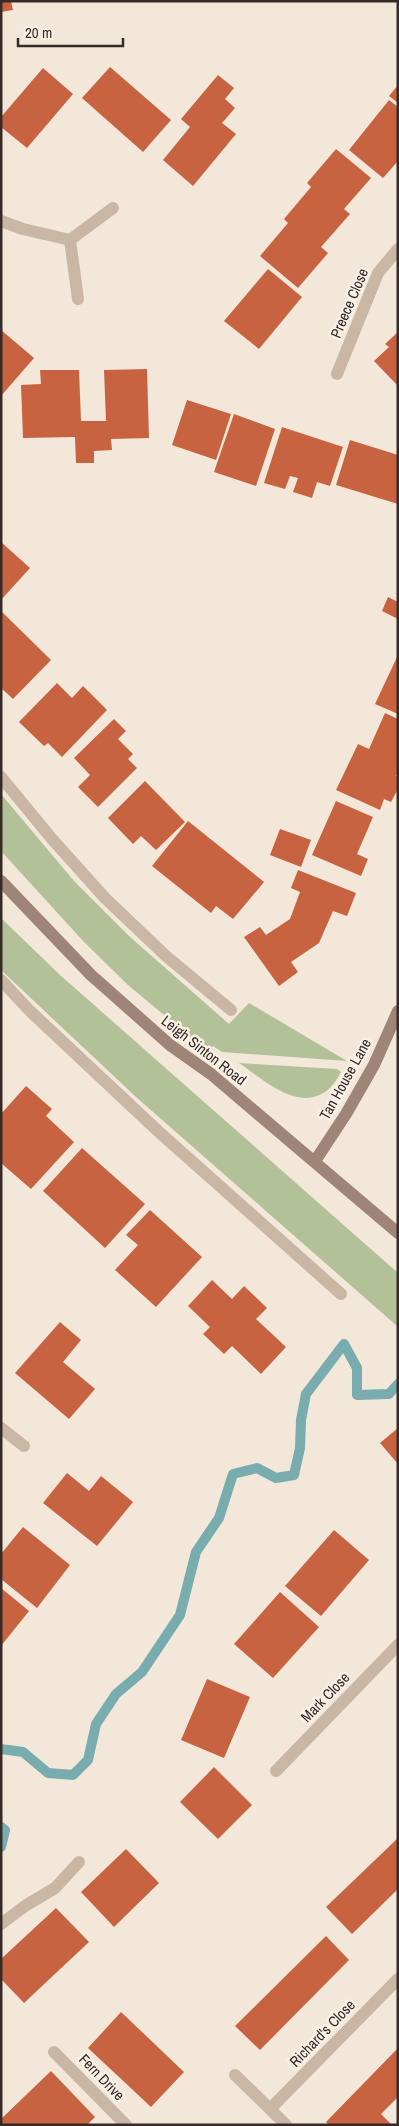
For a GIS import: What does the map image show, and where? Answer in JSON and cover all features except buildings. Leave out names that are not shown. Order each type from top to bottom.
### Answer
[{"type":"main road","name":"Leigh Sinton Road","points":[[1,881],[98,982],[170,1045],[212,1074],[398,1233]]},
{"type":"main road","name":"Tan House Lane","points":[[315,1161],[346,1114],[374,1065],[398,1011]]},
{"type":"street","points":[[1,221],[23,229],[70,240],[113,208]]},
{"type":"street","points":[[70,240],[78,299]]},
{"type":"street","name":"Preece Close","points":[[337,374],[378,272],[398,249]]},
{"type":"street","points":[[1,777],[52,839],[105,898],[166,956],[231,1010]]},
{"type":"street","points":[[1,980],[37,1018],[152,1125],[342,1294]]},
{"type":"street","points":[[1,1428],[24,1446]]},
{"type":"street","name":"Mark Close","points":[[276,1771],[398,1645]]},
{"type":"street","points":[[1,1924],[25,1906],[56,1888],[79,1862]]},
{"type":"street","name":"Richard's Close","points":[[270,2110],[398,1979]]},
{"type":"street","name":"Fern Drive","points":[[54,2052],[126,2125]]},
{"type":"street","points":[[235,2075],[286,2125]]},
{"type":"green space","points":[[1,794],[74,881],[129,936],[229,1024],[249,1003],[347,1061],[222,1052],[213,1046],[207,1051],[128,985],[84,942],[1,851]]},
{"type":"green space","points":[[1,918],[60,975],[398,1273],[397,1326],[136,1097],[1,970]]},
{"type":"green space","points":[[239,1063],[337,1069],[341,1072],[330,1088],[319,1095],[307,1098],[283,1092],[271,1086]]},
{"type":"waterway","points":[[1,1749],[23,1752],[48,1773],[73,1775],[88,1760],[96,1724],[116,1694],[142,1672],[180,1615],[196,1552],[219,1518],[233,1474],[257,1468],[276,1478],[294,1475],[300,1448],[301,1420],[306,1394],[344,1344],[357,1368],[357,1395],[389,1394],[398,1384]]},
{"type":"waterway","points":[[1,1827],[5,1830],[1,1847]]}]
